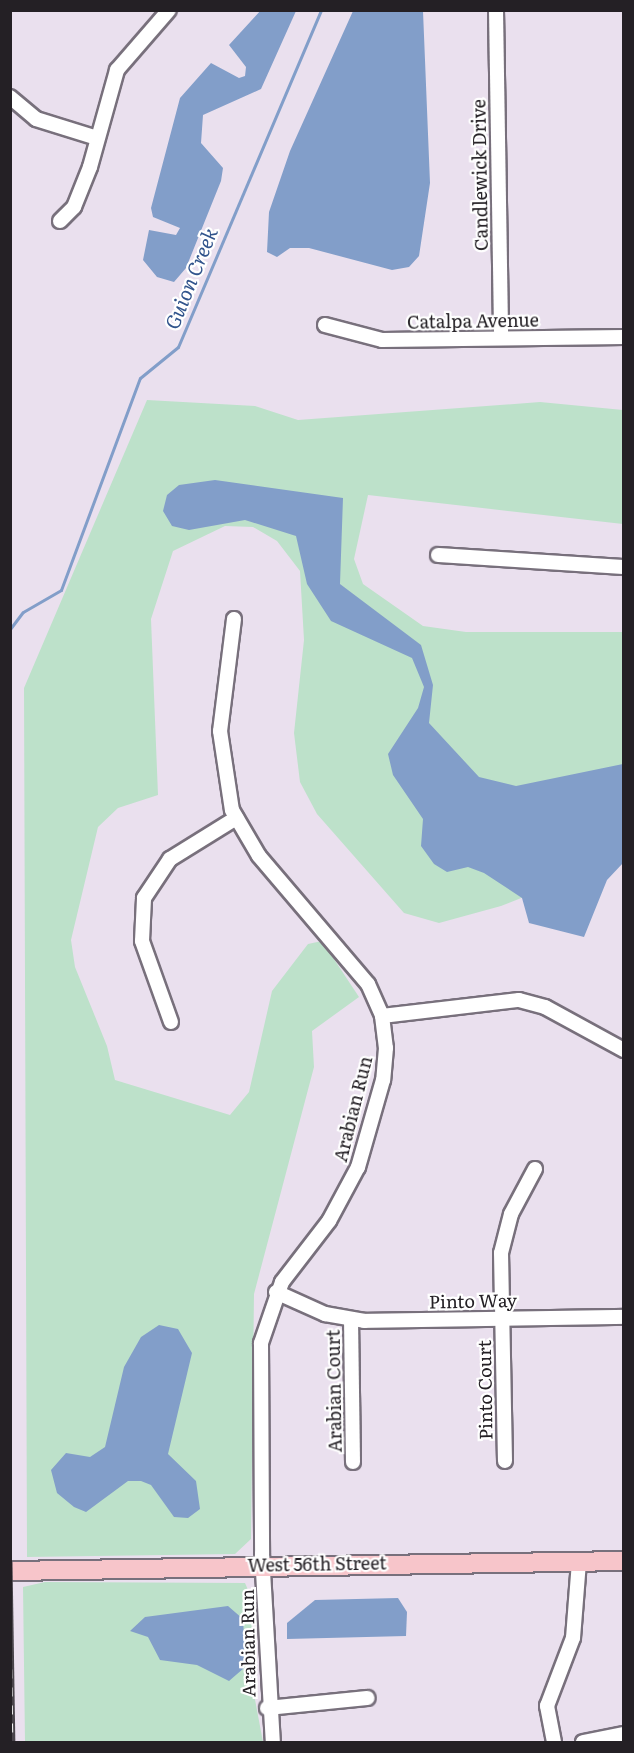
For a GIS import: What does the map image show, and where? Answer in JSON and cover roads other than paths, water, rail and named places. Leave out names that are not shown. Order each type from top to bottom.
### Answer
[{"type":"main road","name":"West 56th Street","points":[[10,1571],[263,1565],[624,1561]]},
{"type":"street","points":[[60,221],[74,207],[117,70],[169,10]]},
{"type":"street","name":"Candlewick Drive","points":[[496,10],[501,339]]},
{"type":"street","points":[[10,97],[46,124],[97,138]]},
{"type":"street","name":"Catalpa Avenue","points":[[325,325],[382,340],[624,337]]},
{"type":"street","points":[[438,555],[624,567]]},
{"type":"street","name":"Arabian Run","points":[[234,619],[220,740],[224,780],[236,818],[262,860],[363,976],[382,1016],[384,1076],[360,1163],[329,1221],[276,1292],[259,1365],[267,1708],[273,1743]]},
{"type":"street","points":[[171,1022],[142,941],[144,898],[170,859],[236,818]]},
{"type":"street","points":[[382,1016],[519,1000],[545,1007],[624,1050]]},
{"type":"street","name":"Pinto Court","points":[[505,1461],[501,1319],[504,1235],[535,1169]]},
{"type":"street","name":"Pinto Way","points":[[276,1292],[324,1313],[351,1319],[624,1317]]},
{"type":"street","name":"Arabian Court","points":[[351,1319],[353,1462]]},
{"type":"street","points":[[554,1743],[547,1706],[573,1638],[579,1562]]},
{"type":"street","points":[[267,1708],[368,1698]]},
{"type":"street","points":[[584,1743],[624,1734]]},
{"type":"water","points":[[261,10],[296,11],[261,89],[203,115],[201,143],[223,168],[221,181],[186,268],[174,282],[157,277],[143,260],[149,230],[176,235],[180,228],[153,217],[151,208],[180,98],[211,63],[239,78],[245,76],[246,67],[229,45]]},
{"type":"water","points":[[353,11],[423,11],[430,183],[419,256],[409,267],[392,270],[309,248],[290,248],[277,257],[267,252],[269,212],[290,151]]},
{"type":"water","points":[[215,480],[343,498],[340,584],[421,645],[433,685],[429,723],[479,777],[516,786],[623,764],[623,863],[607,880],[584,937],[529,923],[522,898],[484,873],[468,867],[447,872],[434,864],[421,846],[423,819],[393,775],[388,754],[418,708],[424,687],[412,658],[331,621],[307,584],[296,536],[245,520],[189,530],[172,526],[163,511],[167,495],[179,485]]},
{"type":"water","points":[[159,1325],[178,1329],[192,1353],[168,1454],[196,1481],[200,1509],[188,1518],[174,1517],[151,1485],[141,1481],[128,1481],[86,1512],[74,1507],[57,1493],[51,1470],[66,1453],[90,1457],[105,1447],[124,1367],[141,1337]]},
{"type":"water","points":[[398,1598],[407,1612],[406,1636],[287,1639],[287,1623],[315,1600]]},
{"type":"water","points":[[228,1606],[243,1619],[244,1636],[244,1668],[229,1681],[197,1665],[160,1660],[148,1637],[130,1631],[145,1617]]},
{"type":"waterway","name":"Guion Creek","points":[[10,629],[23,612],[61,590],[140,378],[178,347],[321,10]]},
{"type":"railway","points":[[10,1561],[13,1742]]}]
